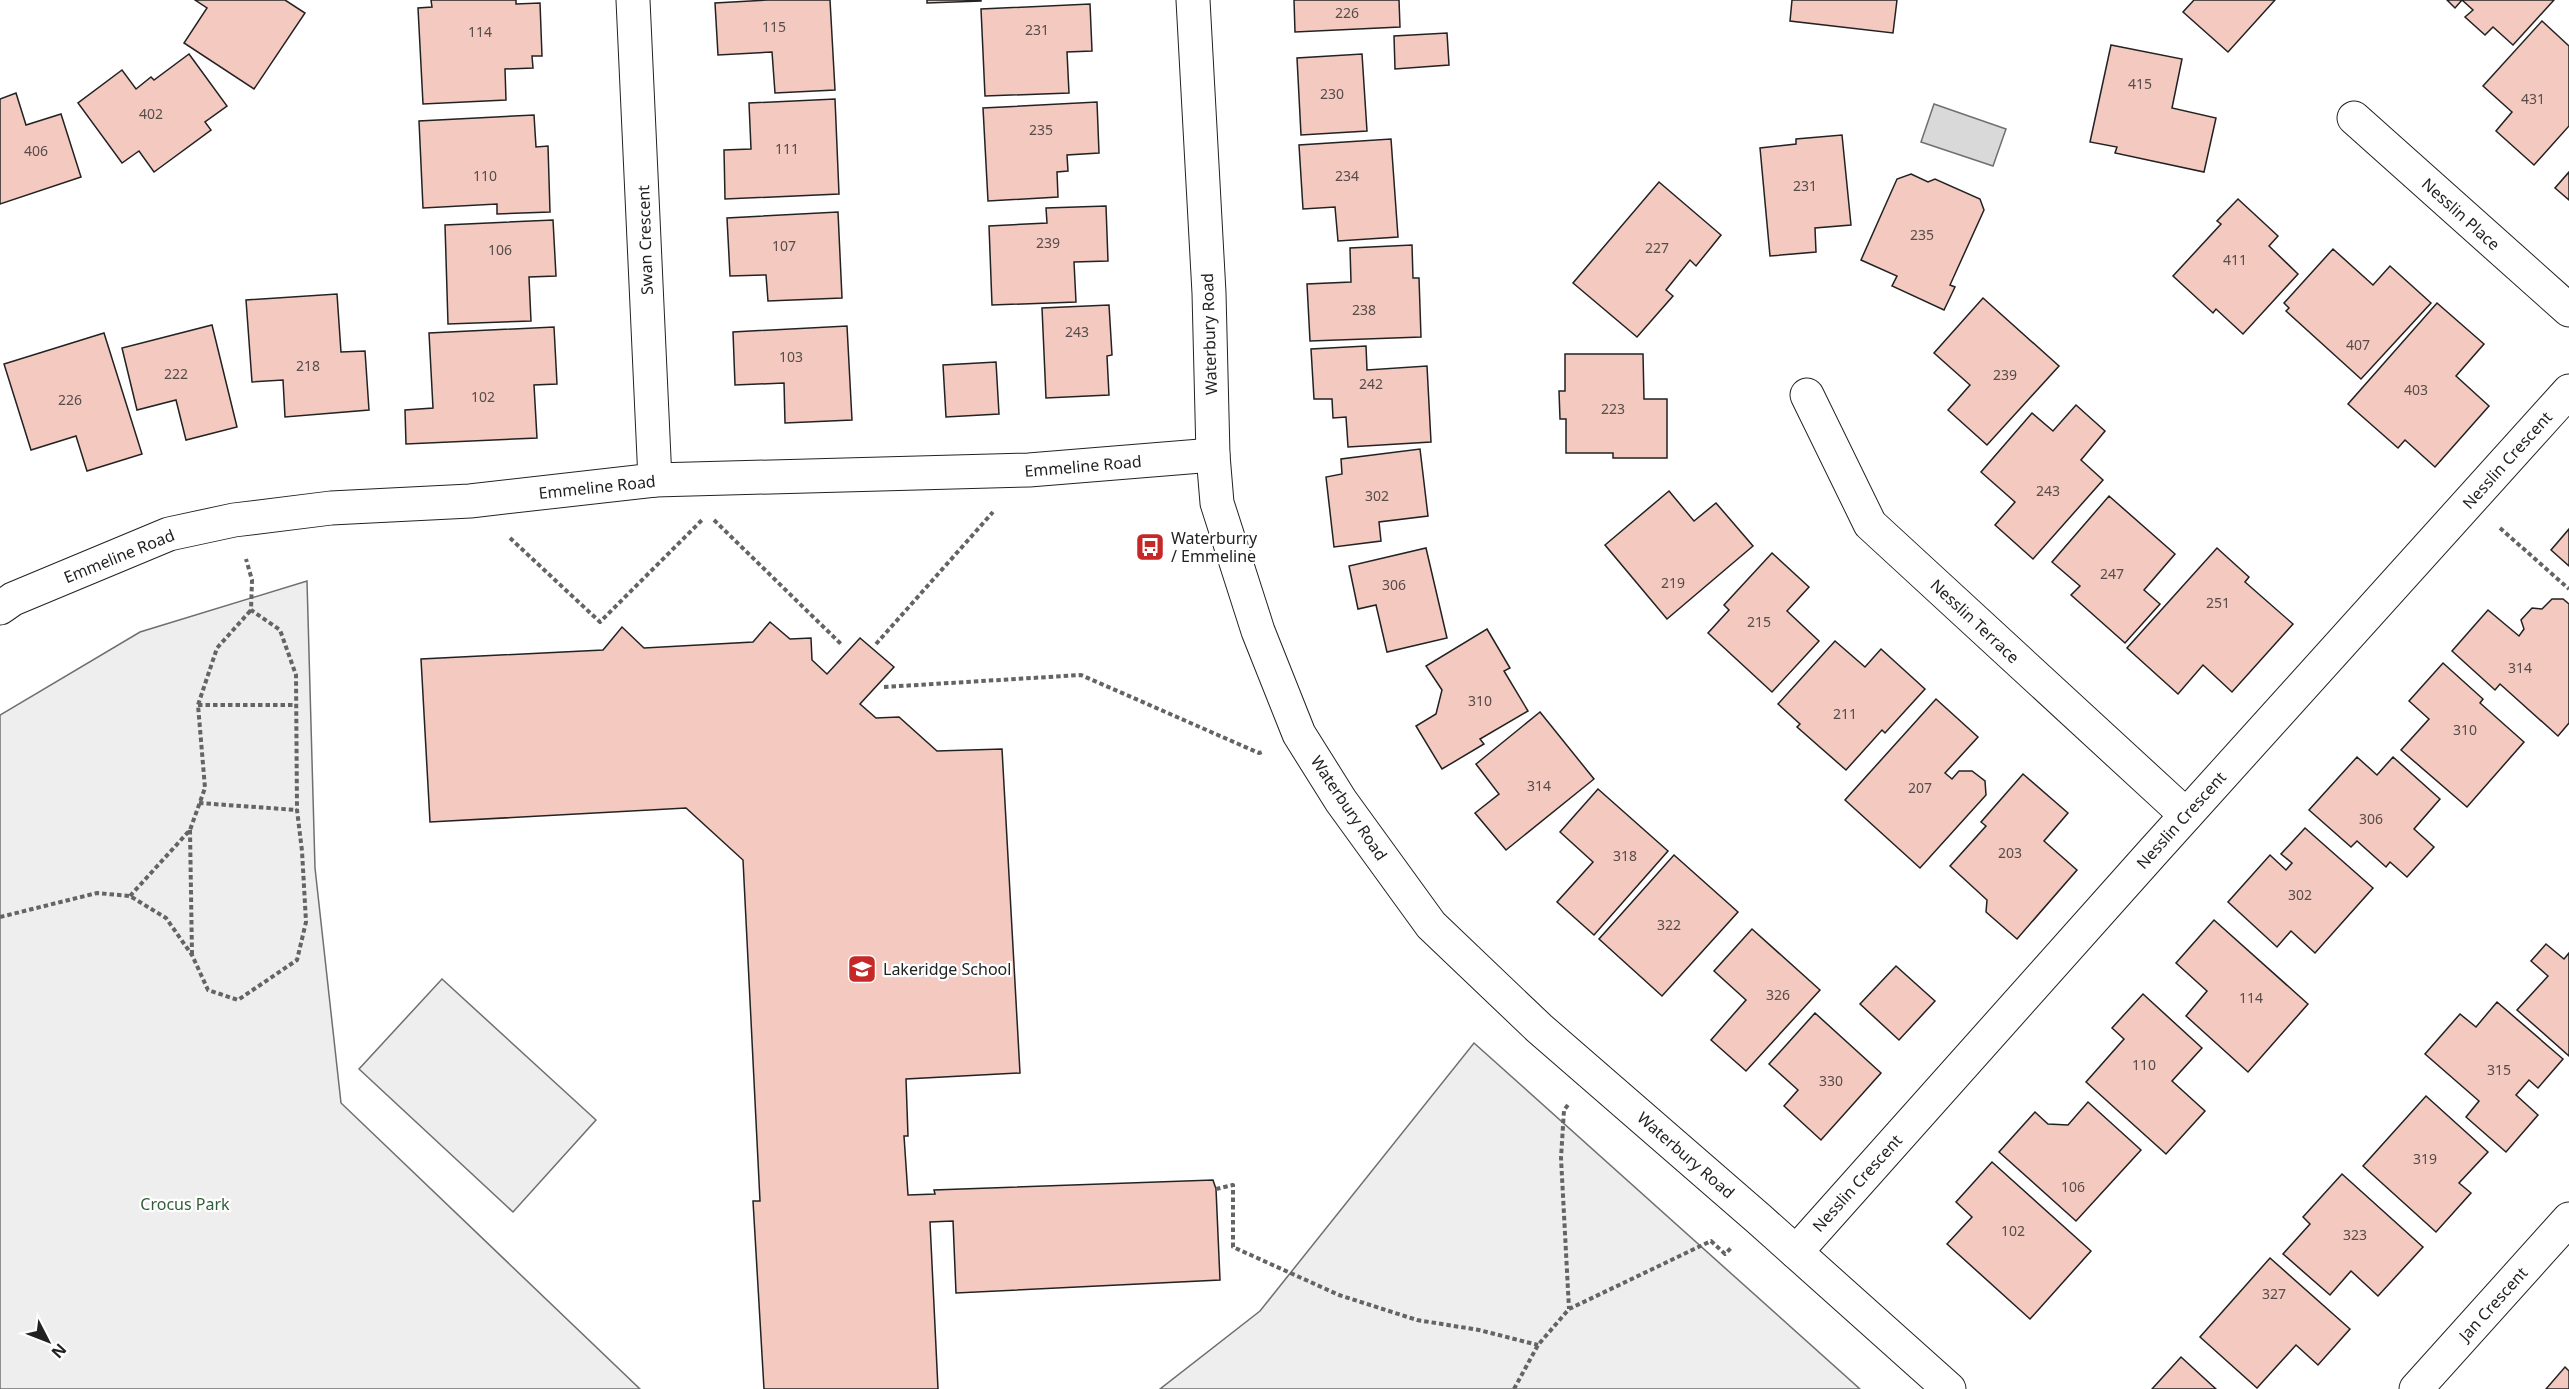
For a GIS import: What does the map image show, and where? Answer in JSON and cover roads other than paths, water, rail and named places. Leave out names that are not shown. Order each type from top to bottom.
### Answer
[{"type":"street","name":"Swan Crescent","points":[[633,0],[655,480]]},
{"type":"street","name":"Waterbury Road","points":[[1193,0],[1209,293],[1213,455],[1217,503],[1258,631],[1299,734],[1341,801],[1431,925],[1539,1028],[1759,1219],[1949,1389]]},
{"type":"street","name":"Nesslin Place","points":[[2354,118],[2569,310]]},
{"type":"street","name":"Nesslin Crescent","points":[[1796,1252],[2569,391]]},
{"type":"street","name":"Nesslin Terrace","points":[[1807,395],[1870,524],[2186,815]]},
{"type":"street","name":"Emmeline Road","points":[[0,608],[13,599],[169,534],[234,520],[331,508],[470,501],[655,480],[1029,470],[1213,455]]},
{"type":"street","name":"Jan Crescent","points":[[2416,1389],[2569,1219]]},
{"type":"place","name":"Waterburry / Emmeline","points":[[1150,547]]},
{"type":"place","name":"Lakeridge School","points":[[862,969]]},
{"type":"park label","name":"Crocus Park","points":[[185,1204]]}]
